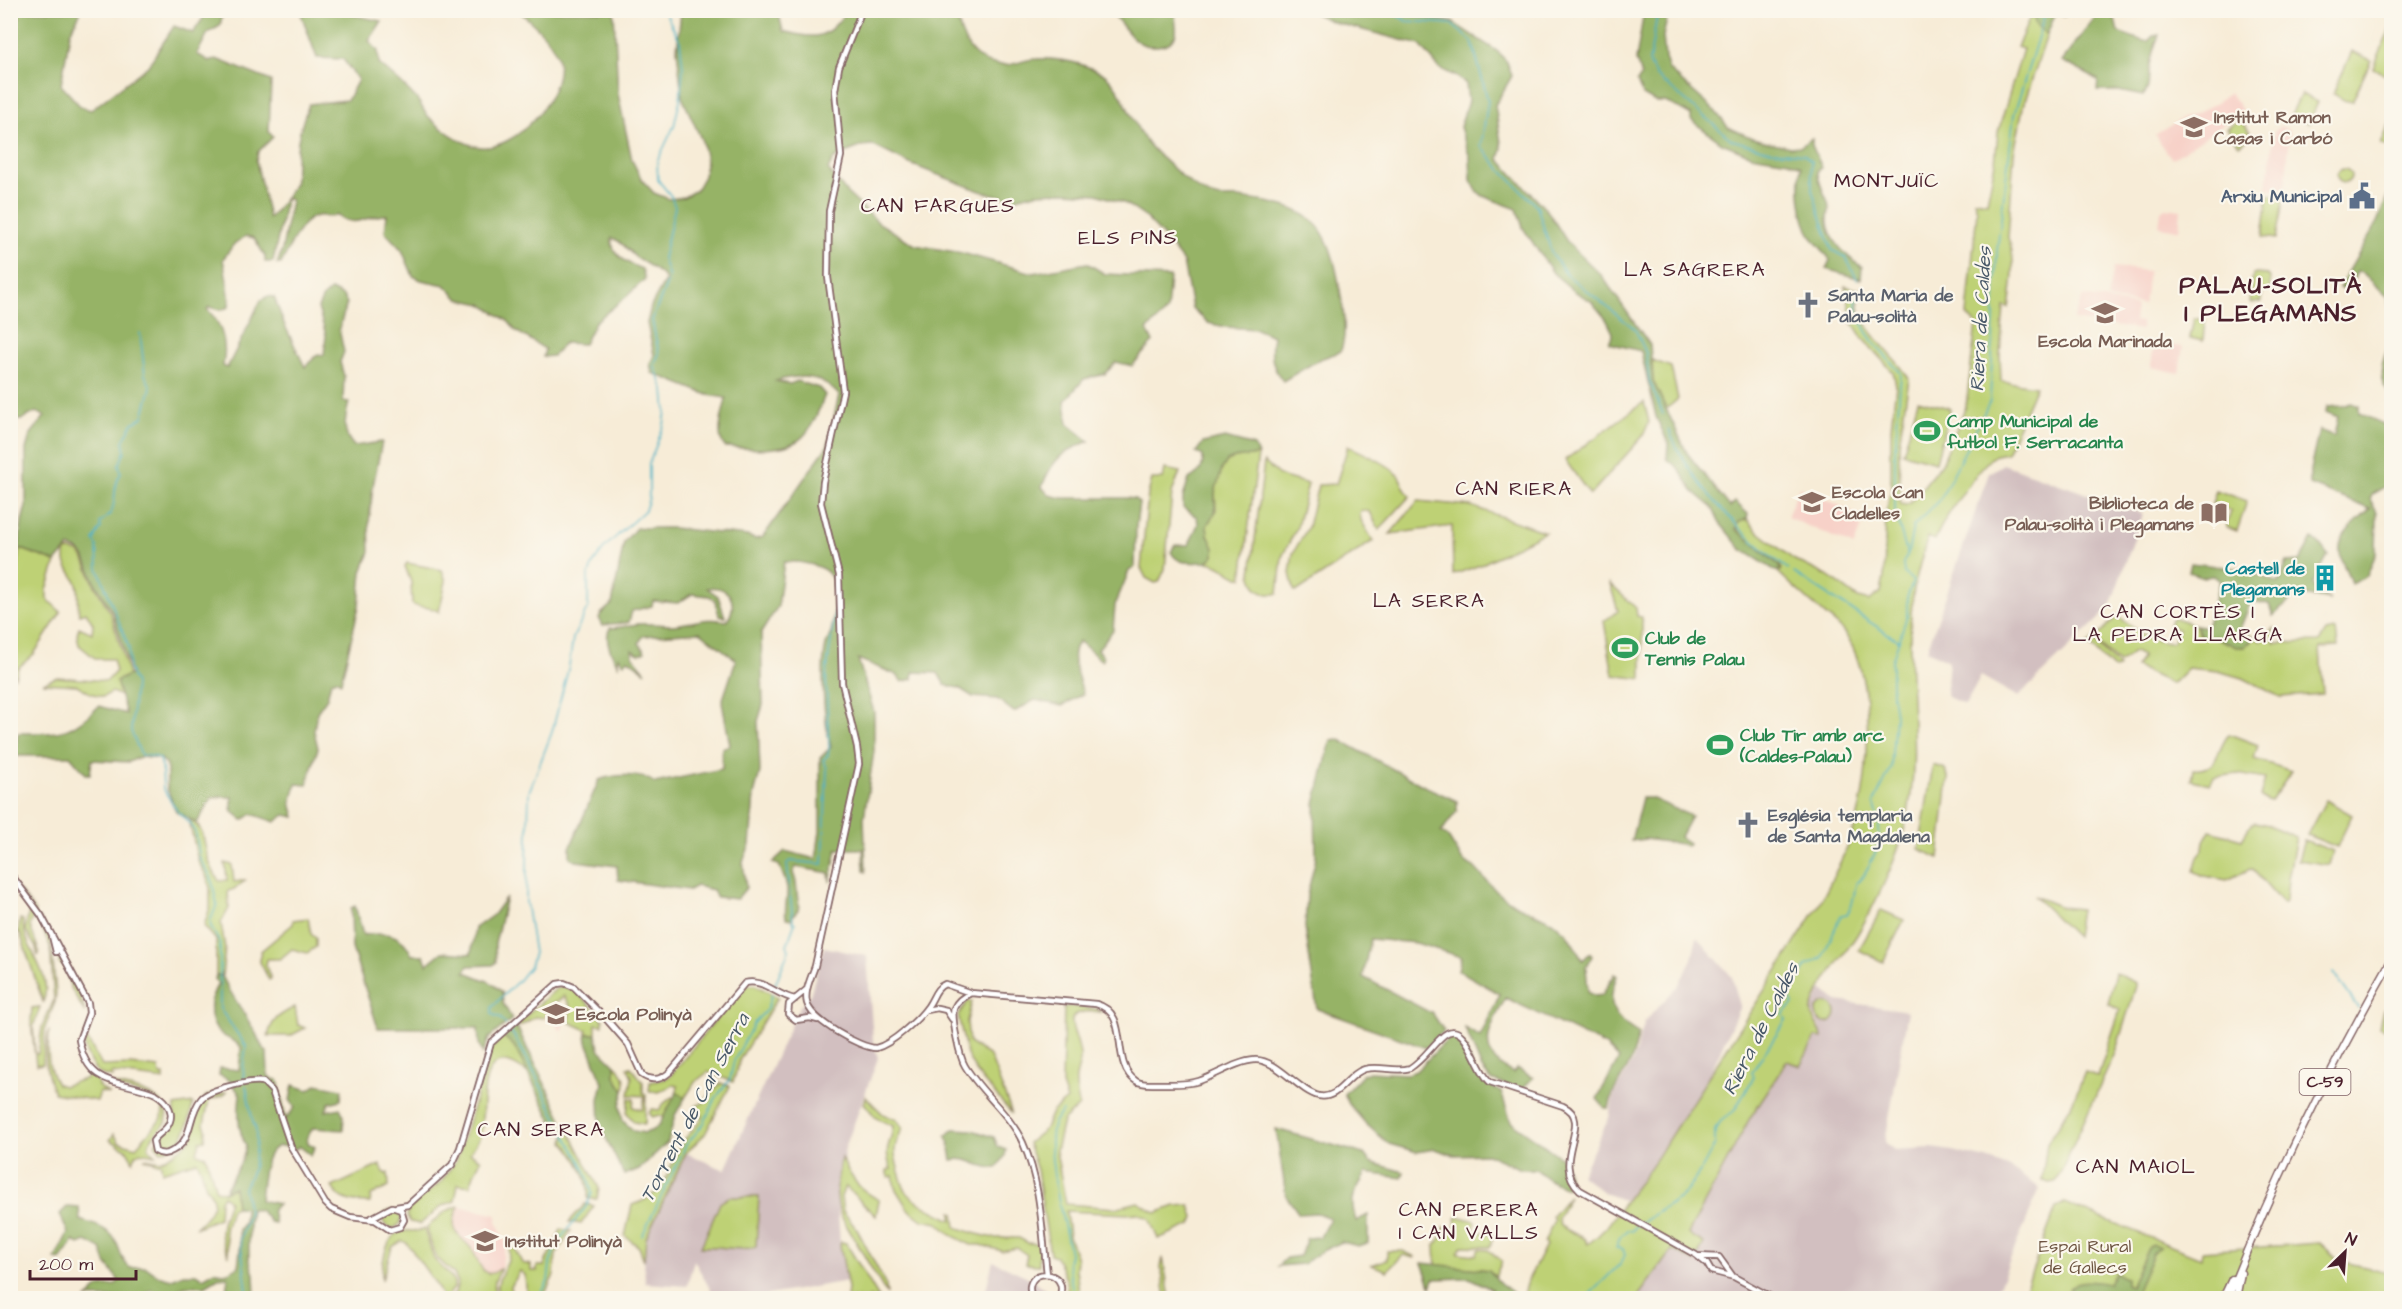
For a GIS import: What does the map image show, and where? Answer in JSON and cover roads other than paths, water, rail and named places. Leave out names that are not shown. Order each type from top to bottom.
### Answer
[{"type":"highway","name":"C-59","points":[[2228,1299],[2265,1208],[2327,1076],[2391,959]]},
{"type":"highway","points":[[2236,1299],[2244,1258]]},
{"type":"highway","points":[[2223,1299],[2240,1269]]},
{"type":"main road","points":[[862,10],[840,67],[835,90],[841,156],[829,211],[828,277],[843,391],[823,482],[821,503],[839,575],[841,673],[859,764],[815,966],[807,990],[806,1002],[809,1008],[821,1021],[859,1044],[876,1048],[890,1042],[925,1011],[936,990],[943,985],[949,984],[971,993],[1096,1004],[1106,1008],[1115,1019],[1120,1046],[1128,1070],[1135,1080],[1144,1084],[1197,1082],[1245,1062],[1257,1060],[1269,1064],[1314,1094],[1326,1096],[1335,1092],[1364,1069],[1410,1068],[1446,1033],[1456,1031],[1463,1035],[1481,1073],[1490,1082],[1563,1106],[1572,1112],[1576,1122],[1568,1164],[1573,1182],[1587,1195],[1696,1255],[1707,1264],[1710,1271],[1734,1277],[1773,1299]]},
{"type":"main road","points":[[10,873],[33,901],[51,931],[88,1006],[88,1017],[80,1040],[94,1072],[103,1079],[156,1094],[169,1107],[169,1123],[153,1143],[157,1152],[168,1153],[184,1142],[197,1105],[206,1094],[252,1082],[263,1082],[272,1091],[291,1147],[322,1200],[331,1209],[343,1214],[371,1218],[388,1229],[397,1229],[403,1224],[408,1205],[448,1170],[456,1159],[491,1043],[554,986],[567,983],[577,989],[622,1036],[642,1075],[655,1079],[662,1078],[670,1072],[742,985],[750,981],[757,982],[778,993],[806,1002]]},
{"type":"main road","points":[[51,931],[56,952]]},
{"type":"main road","points":[[954,1024],[959,994],[955,988]]},
{"type":"main road","points":[[787,1006],[807,990]]},
{"type":"main road","points":[[778,993],[791,1017],[796,1020],[803,1018],[821,1021]]},
{"type":"main road","points":[[925,1011],[943,1009],[957,1004],[971,993]]},
{"type":"main road","points":[[934,997],[935,1003],[943,1009],[954,1024],[964,1064],[1004,1113],[1023,1143],[1035,1184],[1047,1274]]},
{"type":"main road","points":[[803,1018],[809,1008]]},
{"type":"main road","points":[[371,1218],[389,1207],[408,1205]]},
{"type":"main road","points":[[396,1207],[404,1215]]},
{"type":"main road","points":[[382,1212],[382,1223]]},
{"type":"main road","points":[[1696,1255],[1721,1258],[1734,1277]]},
{"type":"main road","points":[[1707,1264],[1712,1257]]},
{"type":"main road","points":[[1719,1272],[1724,1265]]},
{"type":"main road","points":[[1032,1299],[1029,1291],[1032,1280],[1037,1276],[1047,1274],[1054,1276],[1061,1284],[1059,1299]]},
{"type":"waterway","points":[[506,1025],[492,1014],[492,1007],[530,966],[534,953],[526,902],[529,792],[552,732],[569,666],[573,638],[588,607],[588,576],[594,562],[606,546],[645,510],[649,498],[649,464],[664,425],[666,411],[664,390],[654,365],[659,354],[652,320],[669,278],[663,258],[675,207],[671,196],[658,180],[657,162],[674,126],[680,100],[683,68],[680,41],[664,10]]},
{"type":"waterway","points":[[1387,10],[1407,21],[1451,24],[1472,41],[1488,101],[1481,146],[1537,206],[1552,254],[1567,275],[1635,329],[1646,353],[1649,380],[1663,414]]},
{"type":"waterway","points":[[1658,10],[1649,62],[1656,76],[1732,140],[1772,151],[1804,154],[1811,161],[1812,190],[1832,250],[1846,258],[1857,279]]},
{"type":"waterway","name":"Riera de Caldes","points":[[1586,1298],[1621,1263],[1625,1255],[1623,1249],[1616,1248],[1620,1237],[1627,1230],[1632,1231],[1636,1226],[1683,1196],[1700,1172],[1715,1144],[1715,1129],[1734,1111],[1754,1077],[1752,1072],[1786,1020],[1783,1014],[1793,1004],[1789,996],[1806,966],[1822,958],[1841,915],[1847,914],[1850,909],[1857,882],[1860,881],[1876,852],[1879,824],[1874,802],[1891,768],[1895,715],[1892,695],[1892,661],[1907,616],[1907,598],[1913,581],[1904,573],[1903,563],[1908,554],[1913,527],[1941,498],[1990,401],[1997,251],[2014,115],[2046,10]]},
{"type":"waterway","points":[[1856,291],[1856,304],[1863,326],[1876,346],[1901,373],[1895,452],[1895,511],[1907,554]]},
{"type":"waterway","points":[[140,333],[145,375],[151,387],[143,417],[133,423],[123,441],[125,451],[119,465],[121,473],[116,483],[113,508],[100,523],[101,528],[94,540],[97,546],[98,568],[129,648],[129,668],[135,684],[131,731],[141,755],[160,759],[163,788],[177,811],[191,824],[196,834],[200,859],[211,877],[217,904],[210,922],[220,943],[220,1009],[246,1046],[243,1068],[245,1082]]},
{"type":"waterway","points":[[1669,430],[1689,468],[1703,488],[1754,542],[1788,569]]},
{"type":"waterway","points":[[1794,573],[1899,641]]},
{"type":"waterway","name":"Torrent de Can Serra","points":[[774,987],[789,950],[787,945],[795,923],[793,922],[787,863],[790,861],[823,864],[827,768],[823,760],[828,755],[829,748],[826,676],[837,596]]},
{"type":"waterway","points":[[2334,973],[2358,1008]]},
{"type":"waterway","name":"Torrent de Can Serra","points":[[642,1236],[686,1145],[704,1123],[715,1099],[730,1079],[734,1061],[754,1023],[767,1009],[772,994]]},
{"type":"waterway","points":[[2387,1021],[2392,1024]]},
{"type":"waterway","points":[[510,1030],[582,1165],[592,1193],[586,1207],[556,1244],[548,1281],[539,1298]]},
{"type":"waterway","points":[[246,1086],[256,1130],[253,1169],[244,1188],[249,1212],[240,1239],[248,1298]]},
{"type":"waterway","points":[[1063,1111],[1054,1122],[1051,1149],[1070,1254],[1068,1262],[1074,1298]]},
{"type":"place","name":"Institut Ramon Casas i Carbó","points":[[2194,127]]},
{"type":"place","name":"Arxiu Municipal","points":[[2362,196]]},
{"type":"place","name":"Santa Maria de Palau-solità","points":[[1808,305]]},
{"type":"place","name":"Escola Marinada","points":[[2105,313]]},
{"type":"place","name":"Camp Municipal de futbol F. Serracanta","points":[[1927,431]]},
{"type":"place","name":"Escola Can Cladelles","points":[[1812,502]]},
{"type":"place","name":"Biblioteca de Palau-solità i Plegamans","points":[[2214,513]]},
{"type":"place","name":"Castell de Plegamans","points":[[2325,578]]},
{"type":"place","name":"Club de Tennis Palau","points":[[1625,648]]},
{"type":"place","name":"Club Tir amb arc (Caldes-Palau)","points":[[1720,745]]},
{"type":"place","name":"Església templaria de Santa Magdalena","points":[[1748,825]]},
{"type":"place","name":"Escola Polinyà","points":[[556,1014]]},
{"type":"place","name":"Institut Polinyà","points":[[485,1241]]},
{"type":"district","name":"MONTJUÏC","points":[[1887,181]]},
{"type":"district","name":"CAN FARGUES","points":[[938,206]]},
{"type":"district","name":"ELS PINS","points":[[1128,238]]},
{"type":"district","name":"LA SAGRERA","points":[[1695,270]]},
{"type":"district","name":"PALAU-SOLITÀ I PLEGAMANS","points":[[2271,300]]},
{"type":"district","name":"CAN RIERA","points":[[1514,489]]},
{"type":"district","name":"LA SERRA","points":[[1429,601]]},
{"type":"district","name":"CAN CORTÈS I LA PEDRA LLARGA","points":[[2178,624]]},
{"type":"district","name":"CAN SERRA","points":[[541,1130]]},
{"type":"district","name":"CAN MAIOL","points":[[2136,1167]]},
{"type":"district","name":"CAN PERERA I CAN VALLS","points":[[1469,1222]]},
{"type":"park label","name":"Espai Rural de Gallecs","points":[[2085,1256]]}]
